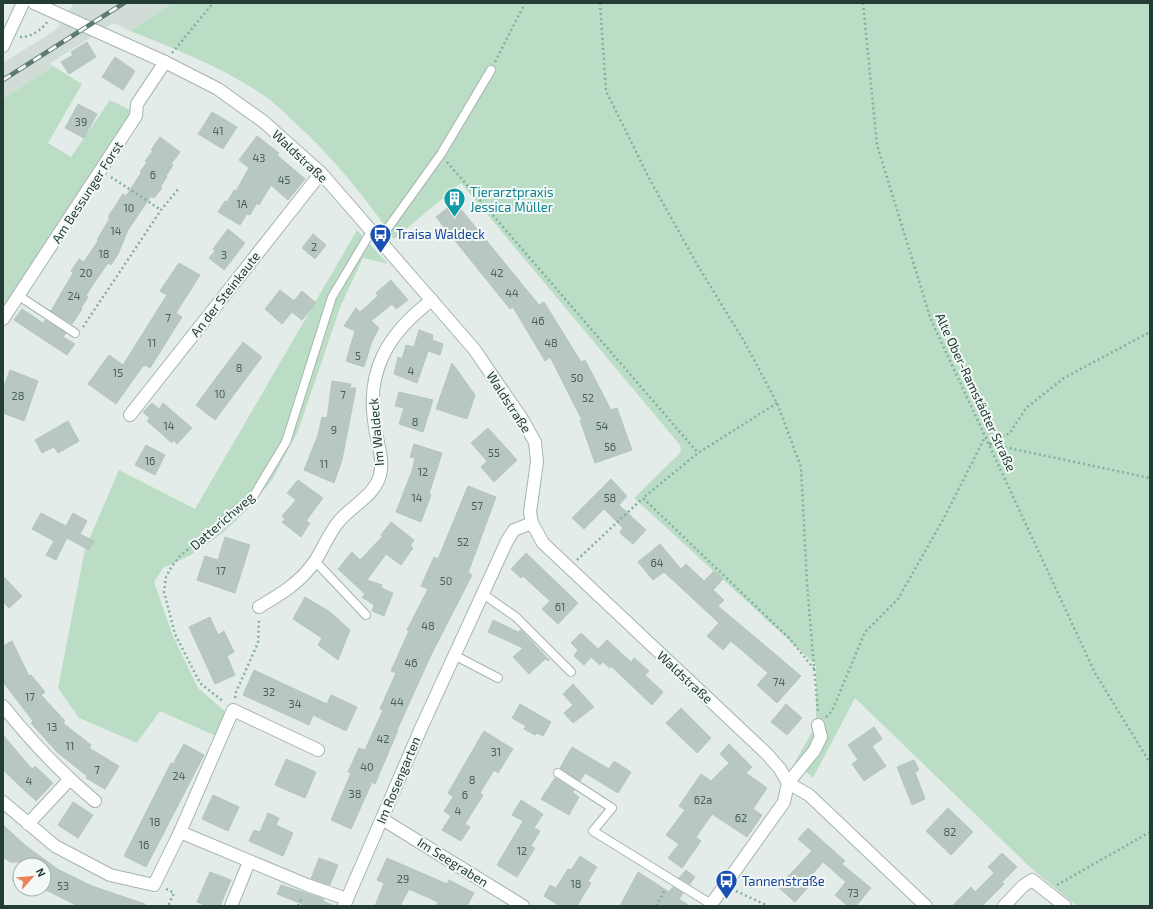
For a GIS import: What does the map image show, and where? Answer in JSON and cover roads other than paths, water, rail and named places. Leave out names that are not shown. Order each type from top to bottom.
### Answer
[{"type":"street","points":[[3,46],[10,34],[23,3]]},
{"type":"street","name":"Waldstraße","points":[[34,3],[164,62],[218,89],[264,122],[321,173],[376,234],[474,348],[522,419],[535,442],[538,462],[530,512],[532,523],[544,543],[568,568],[767,754],[780,768],[788,783],[809,795],[926,906]]},
{"type":"street","name":"Am Bessunger Forst","points":[[3,319],[136,116],[138,104],[164,62]]},
{"type":"street","name":"An der Steinkaute","points":[[130,414],[321,173]]},
{"type":"street","name":"Im Waldeck","points":[[259,607],[288,590],[315,561],[337,524],[349,510],[370,493],[376,484],[380,474],[381,454],[375,427],[372,397],[376,371],[395,334],[405,322],[432,300]]},
{"type":"street","name":"Im Rosengarten","points":[[345,903],[454,655],[507,541],[514,530],[532,523]]},
{"type":"street","points":[[3,706],[30,740],[69,780],[95,801]]},
{"type":"street","points":[[3,802],[55,846],[110,875],[154,885],[180,832],[233,710],[318,750]]},
{"type":"street","points":[[711,905],[784,802],[788,783],[814,751],[821,737],[818,725]]},
{"type":"street","points":[[28,824],[69,780]]},
{"type":"street","name":"Im Seegraben","points":[[382,819],[523,906]]},
{"type":"street","points":[[180,832],[345,903]]},
{"type":"street","points":[[231,906],[249,862]]},
{"type":"street","points":[[1004,906],[1023,886],[1032,880],[1064,906]]},
{"type":"lane","name":"Datterichweg","points":[[222,522],[253,497],[286,442],[332,297],[376,234],[441,154],[491,70]]},
{"type":"lane","points":[[19,296],[75,333]]},
{"type":"lane","points":[[315,561],[366,615]]},
{"type":"lane","points":[[482,594],[516,617],[571,672]]},
{"type":"lane","points":[[454,655],[498,678]]},
{"type":"lane","points":[[558,774],[612,808],[593,831],[711,905]]},
{"type":"railway","points":[[3,80],[124,3]]},
{"type":"place","name":"Tierarztpraxis Jessica Müller","points":[[454,218]]},
{"type":"place","name":"Traisa Waldeck","points":[[380,254]]},
{"type":"place","name":"Tannenstraße","points":[[726,900]]}]
